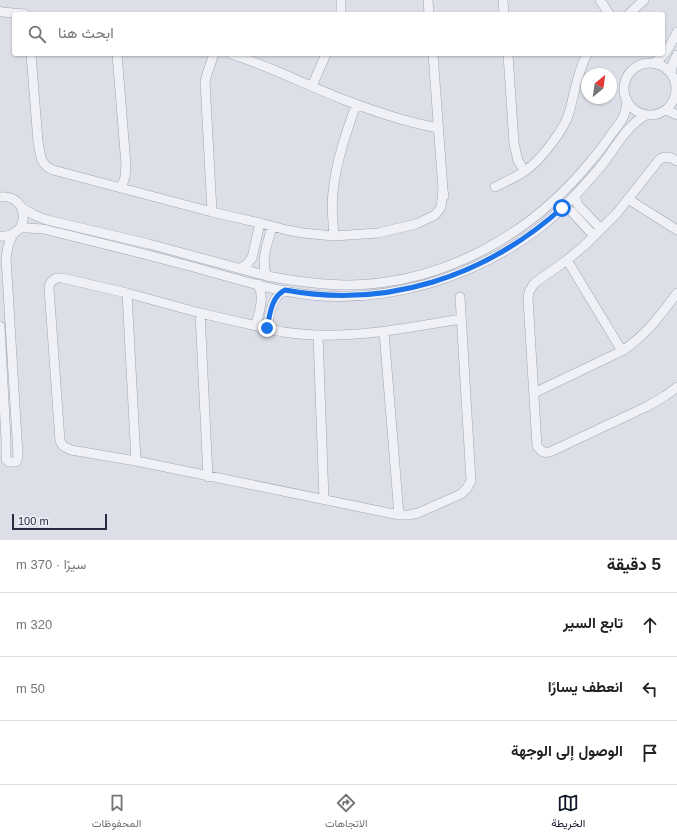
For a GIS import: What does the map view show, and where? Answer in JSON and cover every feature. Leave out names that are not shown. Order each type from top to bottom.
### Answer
[{"type":"street","points":[[341,0],[341,12]]},
{"type":"street","points":[[428,0],[430,12]]},
{"type":"street","points":[[503,0],[504,12]]},
{"type":"street","points":[[600,0],[608,12]]},
{"type":"street","points":[[632,12],[644,0]]},
{"type":"street","points":[[0,11],[12,13]]},
{"type":"street","points":[[665,53],[677,32]]},
{"type":"street","points":[[671,73],[673,63],[677,55]]},
{"type":"street","points":[[31,56],[38,142],[37,157],[41,167],[47,172],[68,174],[272,227],[302,233],[334,236],[378,233],[416,224],[436,214],[441,207],[443,190],[433,56]]},
{"type":"street","points":[[117,56],[126,165],[125,177],[121,188]]},
{"type":"street","points":[[212,212],[205,82],[213,56]]},
{"type":"street","points":[[236,56],[356,104],[402,120],[438,128]]},
{"type":"street","points":[[312,86],[325,56]]},
{"type":"street","points":[[508,56],[514,144],[516,156],[525,171]]},
{"type":"street","points":[[495,187],[525,171],[539,158],[562,129],[568,114],[579,73],[586,56]]},
{"type":"street","points":[[654,63],[663,56]]},
{"type":"street","points":[[0,236],[5,236],[28,228],[43,229],[285,290],[324,296],[381,294],[435,281],[468,269],[506,251],[535,231],[575,196],[600,168],[635,122],[646,115],[657,114],[666,110],[676,98],[676,83],[671,73],[664,66],[654,63],[644,63],[639,65],[631,71],[624,85],[625,95],[629,104],[637,111],[646,115]]},
{"type":"street","points":[[0,197],[7,197],[14,200],[22,208],[47,220],[149,244],[267,276],[317,284],[349,285],[380,283],[424,274],[453,264],[480,252],[519,229],[564,191],[585,168],[622,119],[626,110],[627,100]]},
{"type":"street","points":[[334,236],[332,202],[334,182],[344,142],[356,104]]},
{"type":"street","points":[[666,110],[677,115]]},
{"type":"street","points":[[677,161],[667,156],[659,160],[618,213],[567,260],[536,282],[529,292],[528,299],[537,444],[539,449],[546,453],[552,451],[648,406],[677,387]]},
{"type":"street","points":[[575,196],[578,205],[601,229]]},
{"type":"street","points":[[628,199],[677,230]]},
{"type":"street","points":[[0,326],[6,459],[9,462],[16,462],[18,454],[6,258],[8,246],[23,218],[22,208]]},
{"type":"street","points":[[562,208],[572,212],[594,236]]},
{"type":"street","points":[[241,268],[252,258],[260,223]]},
{"type":"street","points":[[267,276],[264,265],[272,227]]},
{"type":"street","points":[[256,240],[263,239],[268,243]]},
{"type":"street","points":[[567,260],[622,351]]},
{"type":"street","points":[[460,297],[462,319],[471,481],[461,494],[418,513],[399,515],[136,461],[71,450],[66,448],[60,441],[49,288],[52,281],[59,278],[283,332],[318,335],[348,335],[384,332],[462,319]]},
{"type":"street","points":[[256,325],[262,297],[258,284]]},
{"type":"street","points":[[267,328],[274,301],[278,294],[285,290]]},
{"type":"street","points":[[534,393],[622,351],[648,330],[677,293]]},
{"type":"street","points":[[127,294],[136,461]]},
{"type":"street","points":[[200,313],[208,477]]},
{"type":"street","points":[[384,332],[399,515]]},
{"type":"street","points":[[318,335],[324,500]]},
{"type":"route","points":[[267,328],[274,301],[278,294],[285,290],[324,296],[353,296],[381,294],[409,289],[448,277],[506,251],[535,231],[562,208]]}]
